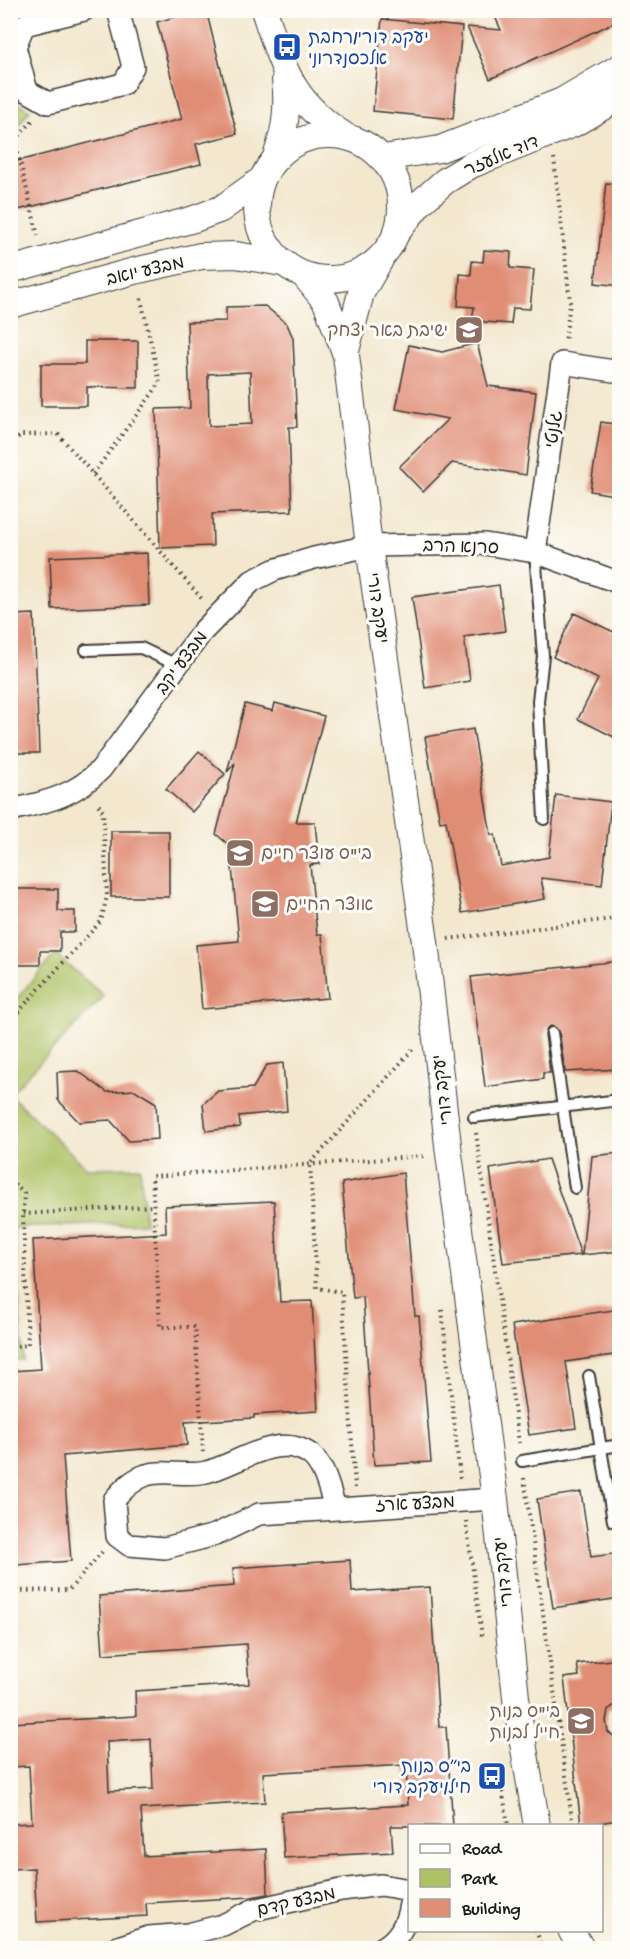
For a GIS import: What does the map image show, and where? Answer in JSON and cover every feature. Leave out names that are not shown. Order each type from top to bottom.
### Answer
[{"type":"street","points":[[84,10],[24,25],[15,47],[27,91],[48,103],[123,84],[133,67],[118,10]]},
{"type":"street","points":[[264,10],[284,69],[299,98],[319,119],[345,136],[366,144],[382,158],[393,174],[400,193],[401,213],[397,232],[383,255],[366,269],[347,277],[325,280],[293,269],[267,245],[258,224],[256,202],[261,180],[276,157],[286,130],[288,110],[284,69]]},
{"type":"street","name":"דוד אלעזר","points":[[382,158],[440,149],[562,101],[620,67]]},
{"type":"street","name":"דוד אלעזר","points":[[397,232],[420,203],[471,165],[573,124],[620,97]]},
{"type":"street","points":[[276,157],[290,145],[307,137],[326,134],[345,136]]},
{"type":"street","name":"מבצע יואב","points":[[10,270],[194,219],[220,209],[261,180]]},
{"type":"street","name":"מבצע יואב","points":[[10,305],[134,271],[201,256],[236,255],[293,269]]},
{"type":"street","name":"יעקב דורי","points":[[346,354],[351,323],[361,293],[383,255]]},
{"type":"street","name":"יעקב דורי","points":[[293,269],[326,302],[346,354],[369,546],[425,942],[437,1155],[495,1499],[517,1707],[537,1824]]},
{"type":"street","points":[[562,363],[620,372]]},
{"type":"street","name":"גלנטי","points":[[535,552],[562,363]]},
{"type":"street","name":"סרנא הרב","points":[[369,546],[485,544],[535,552],[620,584]]},
{"type":"street","name":"מבצע יקב","points":[[15,809],[50,802],[85,785],[101,769],[216,616],[252,581],[274,570],[314,558],[369,546]]},
{"type":"street","points":[[117,1536],[114,1500],[126,1486],[147,1475],[204,1473],[265,1449],[291,1446],[310,1454],[323,1471],[334,1508]]},
{"type":"street","name":"מבצע ארז","points":[[117,1536],[129,1545],[165,1548],[215,1535],[259,1514],[495,1499]]},
{"type":"street","name":"מבצע קדם","points":[[115,1948],[149,1937],[200,1931],[222,1925],[253,1910],[341,1890],[381,1885],[408,1890]]},
{"type":"street","points":[[382,1948],[395,1941],[408,1917]]},
{"type":"street","points":[[569,1932],[570,1948]]},
{"type":"street","points":[[570,1932],[581,1948]]},
{"type":"lane","points":[[535,552],[543,656],[538,701],[544,819]]},
{"type":"lane","points":[[86,650],[141,648],[177,665]]},
{"type":"lane","points":[[552,1033],[565,1107],[575,1188]]},
{"type":"lane","points":[[474,1117],[620,1100]]},
{"type":"lane","points":[[589,1376],[613,1521]]},
{"type":"lane","points":[[522,1461],[620,1445]]},
{"type":"path","points":[[44,260],[13,141],[48,103]]},
{"type":"path","points":[[551,133],[570,302],[562,363]]},
{"type":"path","points":[[93,474],[160,383],[134,271]]},
{"type":"path","points":[[10,447],[20,435],[58,434],[216,616]]},
{"type":"path","points":[[10,1021],[101,921],[107,896],[103,812],[85,785]]},
{"type":"path","points":[[425,942],[620,918]]},
{"type":"path","points":[[357,1506],[342,1292],[317,1288],[310,1164],[414,1046],[416,1057]]},
{"type":"path","points":[[424,1145],[437,1155]]},
{"type":"path","points":[[204,1473],[195,1327],[160,1327],[152,1176],[437,1155]]},
{"type":"path","points":[[426,1168],[437,1155]]},
{"type":"path","points":[[10,1181],[24,1193],[28,1345],[10,1347]]},
{"type":"path","points":[[23,1214],[154,1206]]},
{"type":"path","points":[[442,1308],[483,1648]]},
{"type":"path","points":[[10,1591],[69,1590],[117,1536]]},
{"type":"path","points":[[501,1778],[507,1824]]},
{"type":"path","points":[[537,1932],[542,1948]]},
{"type":"green space","points":[[10,89],[14,101],[30,110],[11,136]]},
{"type":"green space","points":[[55,954],[104,996],[11,1093],[11,1005]]},
{"type":"green space","points":[[10,1095],[87,1168],[140,1167],[145,1223],[14,1228],[23,1360],[11,1360]]},
{"type":"building","points":[[206,10],[237,134],[196,144],[201,164],[10,212],[10,163],[182,119],[157,22]]},
{"type":"building","points":[[492,10],[620,10],[620,20],[490,79],[467,27],[501,30]]},
{"type":"building","points":[[382,19],[462,27],[453,119],[373,111]]},
{"type":"building","points":[[606,183],[620,184],[620,286],[595,283]]},
{"type":"building","points":[[484,250],[511,252],[510,268],[534,270],[530,309],[513,308],[511,324],[472,321],[474,307],[458,306],[460,274],[471,275],[472,261],[483,262]]},
{"type":"building","points":[[265,306],[287,324],[293,338],[297,427],[289,427],[292,511],[212,514],[213,546],[160,548],[156,409],[190,408],[187,322],[226,321],[226,307]],"holes":[[[250,372],[252,424],[209,426],[208,374]]]},
{"type":"building","points":[[85,341],[138,341],[138,388],[87,387],[87,406],[41,406],[41,364],[85,364]]},
{"type":"building","points":[[477,343],[488,386],[536,392],[526,475],[452,463],[423,492],[399,467],[448,419],[396,409],[409,345],[442,352]]},
{"type":"building","points":[[601,422],[620,425],[620,496],[590,491]]},
{"type":"building","points":[[147,553],[149,605],[52,609],[50,557]]},
{"type":"building","points":[[499,585],[505,631],[464,637],[470,681],[425,688],[412,597]]},
{"type":"building","points":[[574,613],[620,635],[620,740],[578,719],[598,679],[553,657]]},
{"type":"building","points":[[34,614],[39,753],[10,753],[10,615]]},
{"type":"building","points":[[275,703],[324,716],[296,822],[315,822],[319,864],[310,865],[317,934],[322,934],[328,998],[202,1009],[196,945],[239,941],[230,846],[216,834],[235,763],[227,772],[245,704],[273,711]]},
{"type":"building","points":[[473,729],[491,835],[495,835],[501,866],[549,857],[556,795],[611,802],[602,885],[541,878],[545,899],[462,913],[446,821],[440,822],[425,737]]},
{"type":"building","points":[[199,751],[225,774],[192,812],[166,789]]},
{"type":"building","points":[[111,831],[169,831],[169,897],[111,897]]},
{"type":"building","points":[[10,889],[58,889],[58,911],[75,911],[75,932],[60,932],[60,951],[40,951],[40,965],[10,965]]},
{"type":"building","points":[[620,961],[620,1069],[565,1072],[559,1031],[551,1026],[547,1028],[545,1034],[550,1073],[543,1073],[543,1079],[485,1087],[471,977]]},
{"type":"building","points":[[283,1063],[287,1111],[239,1116],[240,1127],[206,1131],[203,1104],[218,1091],[253,1088],[267,1065]]},
{"type":"building","points":[[78,1071],[107,1092],[135,1090],[156,1103],[158,1139],[129,1141],[110,1120],[79,1122],[58,1100],[57,1072]]},
{"type":"building","points":[[620,1153],[620,1251],[582,1255],[592,1156]]},
{"type":"building","points":[[548,1159],[581,1255],[503,1263],[490,1169]]},
{"type":"building","points":[[403,1173],[415,1316],[419,1316],[431,1462],[374,1465],[363,1297],[353,1298],[342,1183]]},
{"type":"building","points":[[274,1201],[280,1302],[312,1301],[318,1411],[185,1422],[187,1445],[63,1456],[71,1561],[16,1565],[10,1492],[10,1371],[41,1369],[33,1240],[166,1233],[165,1206]]},
{"type":"building","points":[[620,1309],[620,1354],[566,1362],[576,1428],[529,1435],[512,1325]]},
{"type":"building","points":[[581,1492],[591,1557],[620,1553],[620,1598],[553,1608],[537,1499]]},
{"type":"building","points":[[350,1560],[352,1592],[430,1587],[439,1727],[446,1727],[453,1824],[391,1826],[393,1852],[284,1858],[281,1812],[408,1805],[406,1765],[263,1773],[265,1802],[141,1809],[144,1856],[266,1849],[268,1894],[146,1903],[147,1916],[37,1922],[34,1868],[10,1869],[10,1824],[32,1823],[29,1766],[11,1767],[10,1723],[136,1716],[135,1691],[249,1684],[246,1644],[103,1654],[99,1596],[234,1586],[233,1568]],"holes":[[[151,1739],[153,1789],[109,1791],[107,1742]]]},
{"type":"building","points":[[620,1659],[620,1701],[608,1710],[606,1721],[608,1732],[620,1741],[620,1820],[581,1824],[564,1678],[579,1676],[577,1664]]},
{"type":"place","name":"יעקב דורי/רחבת אלכסנדרוני","points":[[287,47]]},
{"type":"place","name":"ישיבת באר יצחק","points":[[469,330]]},
{"type":"place","name":"בי\"ס עוצר חיים","points":[[240,853]]},
{"type":"place","name":"אוצר החיים","points":[[265,904]]},
{"type":"place","name":"בי\"ס בנות חייל לבנות","points":[[581,1721]]},
{"type":"place","name":"בי״ס בנות חיל/יעקב דורי","points":[[492,1776]]}]
